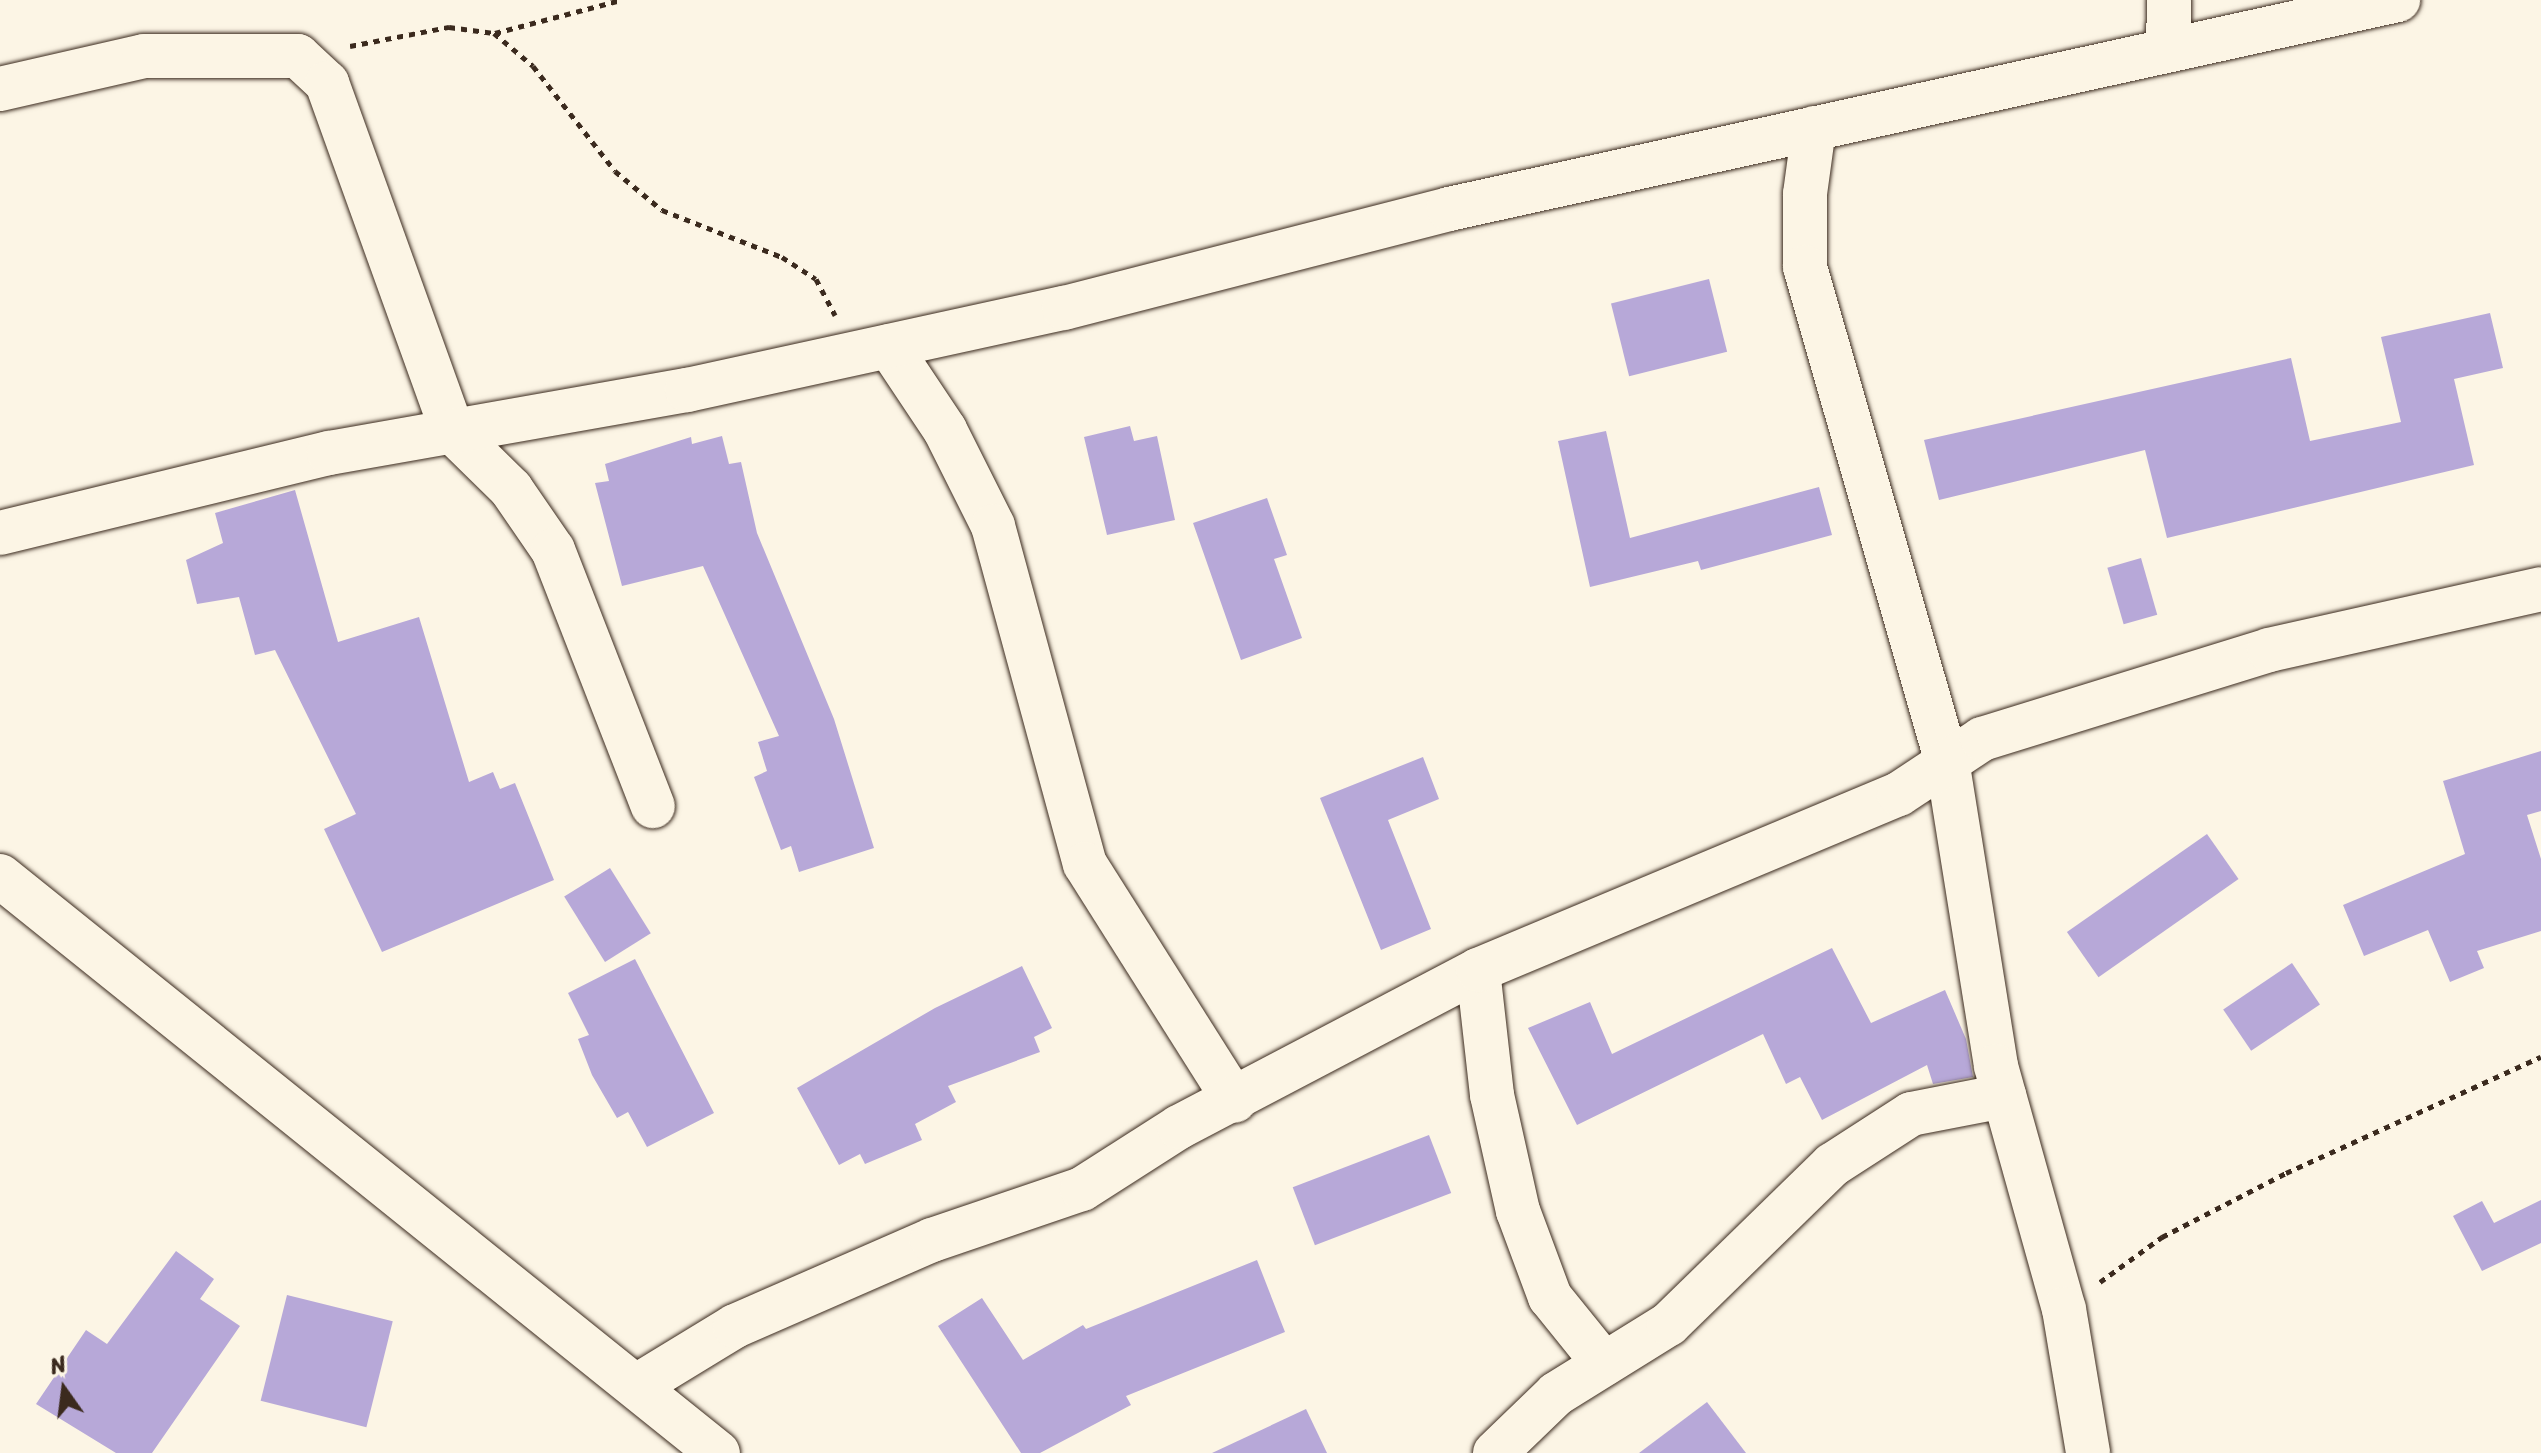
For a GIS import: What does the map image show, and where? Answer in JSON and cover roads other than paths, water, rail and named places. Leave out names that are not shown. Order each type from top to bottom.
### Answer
[{"type":"street","points":[[2168,50],[2169,0]]},
{"type":"street","points":[[0,533],[329,453],[889,346],[1449,209],[2398,0]]},
{"type":"street","points":[[0,89],[144,56],[298,56],[327,83],[452,431],[511,489],[553,550],[653,806]]},
{"type":"street","points":[[1814,128],[1805,194],[1805,267],[1948,766],[2004,1096],[2064,1309],[2088,1453]]},
{"type":"street","points":[[889,346],[945,430],[993,526],[1085,864],[1235,1101]]},
{"type":"street","points":[[640,1384],[735,1326],[932,1240],[1082,1189],[1179,1127],[1235,1101],[1478,970],[1719,873],[1899,794],[1948,766],[1982,739],[2103,697],[2269,650],[2541,589]]},
{"type":"street","points":[[0,876],[640,1384],[718,1453]]},
{"type":"street","points":[[1478,970],[1492,1095],[1518,1211],[1550,1297],[1604,1364]]},
{"type":"street","points":[[1495,1453],[1556,1394],[1669,1324],[1832,1165],[1911,1114],[2004,1096]]}]
